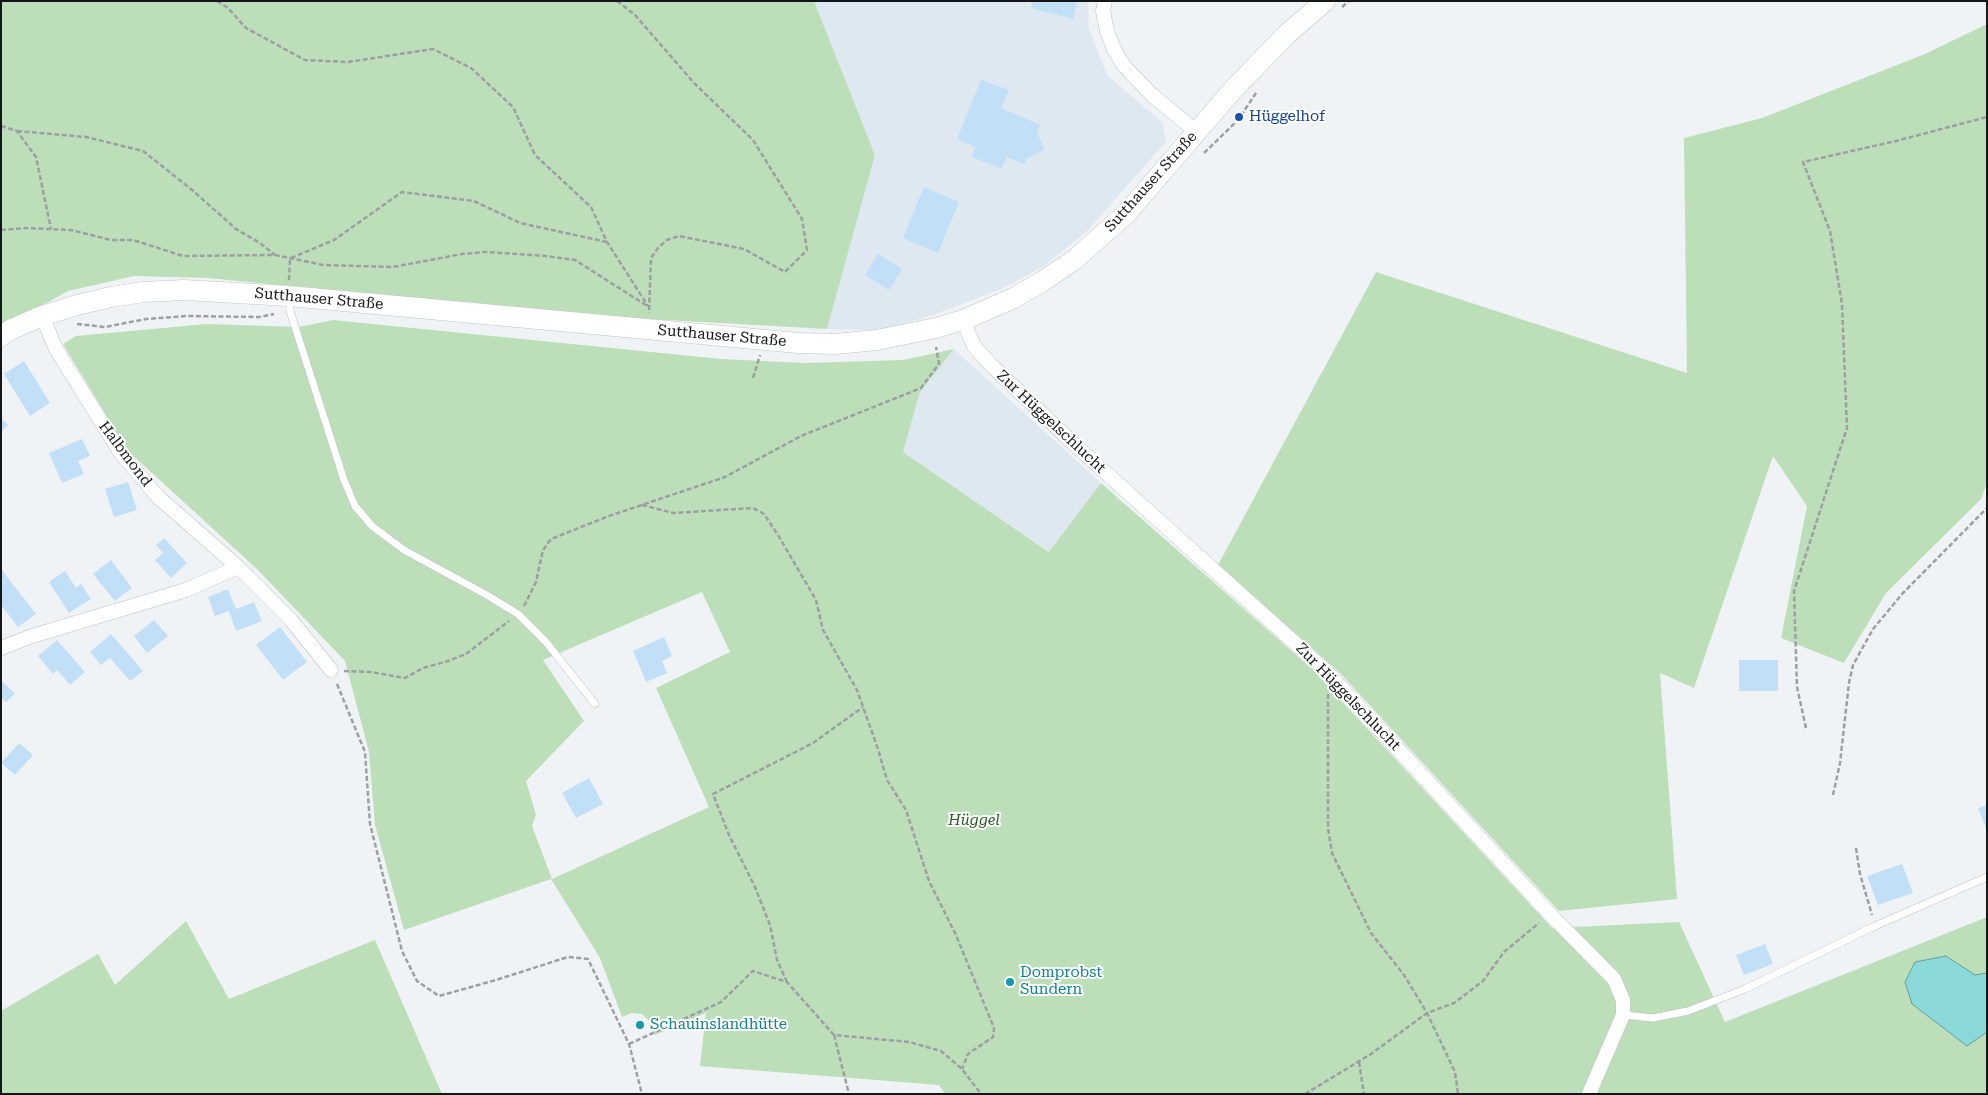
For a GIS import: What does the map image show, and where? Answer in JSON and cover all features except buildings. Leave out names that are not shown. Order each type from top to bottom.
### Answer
[{"type":"street","points":[[1105,1],[1103,11],[1108,31],[1114,49],[1124,66],[1153,96],[1197,132]]},
{"type":"street","name":"Sutthauser Straße","points":[[1,336],[42,316],[77,304],[143,292],[184,290],[289,296],[798,343],[835,344],[909,335],[963,320],[1014,298],[1074,260],[1126,214],[1232,91],[1286,35],[1325,1]]},
{"type":"street","name":"Halbmond","points":[[42,316],[56,349],[120,452],[158,497],[238,567],[291,620],[331,670]]},
{"type":"street","name":"Zur Hüggelschlucht","points":[[963,320],[974,346],[989,363],[1076,445],[1328,672],[1547,911],[1614,979],[1623,1000],[1623,1015]]},
{"type":"street","points":[[1,648],[32,636],[186,590],[238,567]]},
{"type":"street","points":[[1589,1094],[1623,1015]]},
{"type":"lane","points":[[289,296],[290,311],[344,480],[355,506],[372,526],[404,550],[518,614],[546,642],[594,704]]},
{"type":"lane","points":[[1623,1015],[1653,1018],[1688,1010],[1746,989],[1875,926],[1987,877]]},
{"type":"path","points":[[217,1],[228,8],[246,28],[305,60],[348,62],[433,50],[471,68],[513,107],[535,155],[591,207],[607,242],[649,307]]},
{"type":"path","points":[[617,1],[635,15],[694,83],[753,140],[802,219],[807,250],[785,272],[744,249],[679,236],[667,240],[651,258],[649,307]]},
{"type":"path","points":[[1806,728],[1797,687],[1794,591],[1847,428],[1842,304],[1830,231],[1803,162],[1896,141],[1987,117]]},
{"type":"path","points":[[1,126],[18,130],[86,137],[143,151],[236,229],[276,255]]},
{"type":"path","points":[[18,130],[36,156],[51,229]]},
{"type":"path","points":[[290,258],[334,240],[402,192],[474,202],[520,224],[607,242]]},
{"type":"path","points":[[1,230],[71,230],[110,240],[133,240],[183,256],[276,255],[323,265],[393,267],[462,254],[486,252],[546,256],[575,260],[649,307]]},
{"type":"path","points":[[642,1094],[629,1044],[588,959],[568,957],[438,996],[417,981],[402,951],[370,824],[366,752],[331,670],[371,672],[405,678],[423,668],[466,654],[518,614],[536,582],[543,550],[551,539],[641,505],[725,477],[801,436],[921,388],[939,364],[935,342]]},
{"type":"path","points":[[753,378],[761,353]]},
{"type":"path","points":[[641,505],[673,513],[753,508],[764,514],[816,600],[823,630],[857,690],[887,780],[906,810],[929,881],[956,935],[994,1028],[993,1037],[968,1054],[962,1069]]},
{"type":"path","points":[[1833,795],[1840,763],[1849,683],[1853,665],[1873,629],[1902,593],[1987,508]]},
{"type":"path","points":[[1328,672],[1328,828],[1332,853],[1371,933],[1404,975],[1427,1013],[1455,1072],[1458,1094]]},
{"type":"path","points":[[849,1094],[834,1035],[787,982],[778,960],[770,925],[758,895],[729,835],[713,794],[813,743],[863,708]]},
{"type":"path","points":[[1856,848],[1860,874],[1875,926]]},
{"type":"path","points":[[1305,1094],[1359,1062],[1427,1013],[1454,1003],[1483,981],[1504,952],[1537,926],[1547,911]]},
{"type":"path","points":[[629,1044],[721,1002],[753,972],[787,982]]},
{"type":"path","points":[[834,1035],[909,1042],[941,1051],[962,1069],[981,1094]]},
{"type":"path","points":[[1359,1062],[1364,1094]]},
{"type":"shaded area","points":[[814,1],[1090,1],[1088,5],[1089,29],[1107,75],[1163,123],[1166,142],[1086,232],[1044,266],[1001,289],[933,315],[879,330],[827,329],[875,155]]},
{"type":"shaded area","points":[[954,349],[1101,483],[1050,552],[903,452],[920,392]]},
{"type":"green space","points":[[1,1],[814,1],[875,155],[827,329],[595,316],[208,278],[134,276],[68,291],[1,328]]},
{"type":"green space","points":[[1987,24],[1987,483],[1981,499],[1886,593],[1844,663],[1781,638],[1807,506],[1773,456],[1694,688],[1660,673],[1677,899],[1559,911],[1340,673],[1218,565],[1376,272],[1687,373],[1684,138],[1762,118],[1925,54]]},
{"type":"green space","name":"Hüggel","points":[[333,320],[721,359],[805,363],[903,360],[954,349],[920,392],[903,452],[1049,552],[1101,483],[1312,669],[1552,928],[1679,922],[1725,1022],[1987,917],[1987,1094],[945,1094],[939,1085],[700,1066],[706,1013],[655,1035],[649,1021],[642,1014],[632,1013],[622,1017],[600,958],[551,879],[404,930],[375,825],[369,752],[345,661],[258,570],[128,451],[63,344],[76,336],[206,324],[299,327]],"holes":[[[702,592],[730,652],[656,688],[709,807],[552,879],[532,826],[536,815],[526,781],[584,721],[543,660]]]},
{"type":"green space","points":[[186,921],[229,999],[375,940],[442,1094],[1,1094],[1,1011],[98,954],[115,985]]},
{"type":"water","points":[[1946,956],[1975,975],[1987,973],[1987,1032],[1967,1046],[1912,1004],[1905,982],[1915,962]]},
{"type":"place","name":"Hüggelhof","points":[[1239,117]]},
{"type":"place","name":"Domprobst Sundern","points":[[1010,982]]},
{"type":"place","name":"Schauinslandhütte","points":[[640,1025]]}]
